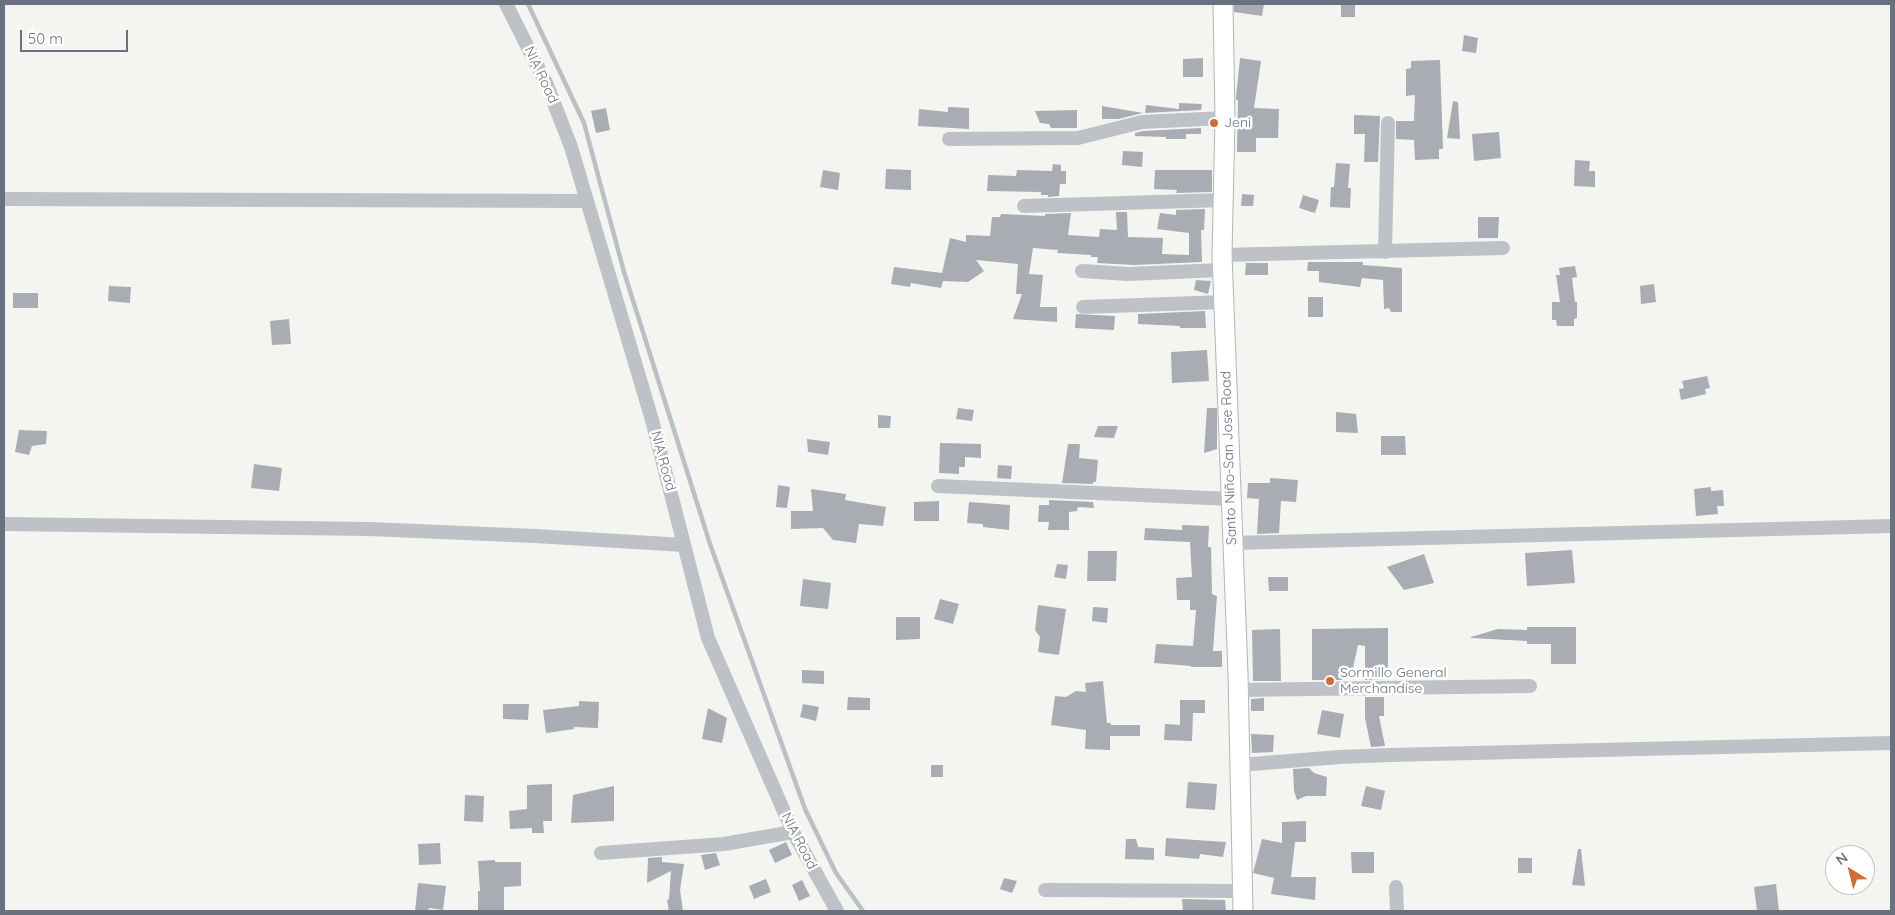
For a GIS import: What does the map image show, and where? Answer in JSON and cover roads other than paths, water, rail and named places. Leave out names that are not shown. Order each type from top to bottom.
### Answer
[{"type":"main road","name":"Santo Niño-San Jose Road","points":[[1223,4],[1225,118],[1222,263],[1243,911]]},
{"type":"street","name":"NIA Road","points":[[506,4],[560,116],[652,420],[708,638],[793,832],[837,911]]},
{"type":"street","points":[[950,139],[1078,138],[1142,122],[1225,118]]},
{"type":"street","points":[[1385,252],[1388,123]]},
{"type":"street","points":[[4,199],[587,202]]},
{"type":"street","points":[[1024,206],[1224,200]]},
{"type":"street","points":[[1082,271],[1128,274],[1222,263],[1385,252],[1503,248]]},
{"type":"street","points":[[1083,307],[1224,302]]},
{"type":"street","points":[[938,486],[1230,498]]},
{"type":"street","points":[[4,524],[369,529],[684,544]]},
{"type":"street","points":[[1232,543],[1891,526]]},
{"type":"street","points":[[1237,690],[1530,686]]},
{"type":"street","points":[[1239,765],[1390,755],[1891,743]]},
{"type":"street","points":[[601,853],[724,844],[793,832]]},
{"type":"street","points":[[1396,887],[1397,911]]},
{"type":"street","points":[[1045,890],[1242,891]]},
{"type":"waterway","points":[[528,4],[584,123],[624,272],[710,544],[805,809],[836,873],[863,911]]},
{"type":"place","name":"Jeni","points":[[1214,123]]},
{"type":"place","name":"Sormillo General Merchandise","points":[[1330,681]]}]
